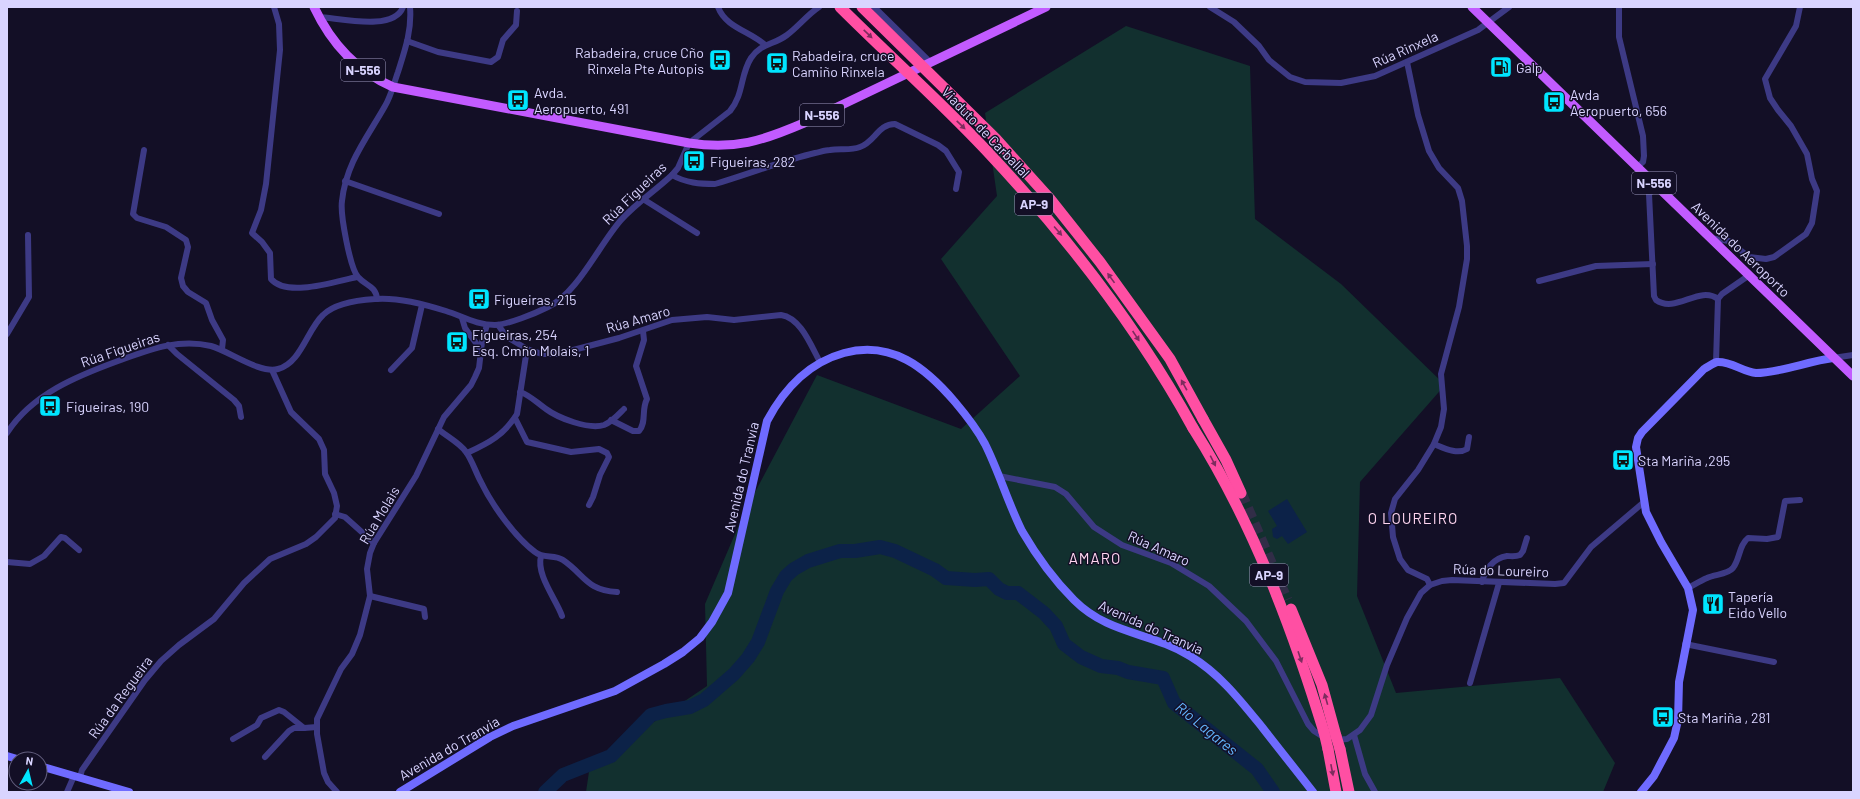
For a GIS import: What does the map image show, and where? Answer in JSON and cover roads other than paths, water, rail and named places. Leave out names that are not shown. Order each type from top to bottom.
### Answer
[{"type":"highway","name":"Viaduto de Carballal","points":[[840,7],[985,149],[1061,234],[1108,294],[1171,388],[1193,428],[1209,452],[1258,550],[1286,617],[1310,685],[1324,732],[1336,792]]},
{"type":"highway","name":"Viaduto de Carballal","points":[[862,7],[996,139],[1050,199],[1100,262],[1170,359],[1226,460],[1241,493]]},
{"type":"highway","name":"AP-9","points":[[1287,600],[1322,685],[1341,738],[1340,749],[1349,792]]},
{"type":"main road","name":"N-556","points":[[314,7],[330,35],[346,56],[359,68],[378,80],[393,87],[689,143],[723,146],[741,145],[768,139],[1046,7]]},
{"type":"main road","name":"Avenida do Aeroporto","points":[[1472,7],[1748,276],[1853,376]]},
{"type":"main road","name":"Avenida do Tranvia","points":[[400,792],[490,737],[513,726],[615,691],[664,664],[683,652],[700,638],[712,622],[728,592],[767,421],[777,401],[791,385],[820,362],[849,352],[869,351],[896,355],[917,365],[931,375],[974,426],[985,443],[1022,530],[1036,552],[1072,599],[1084,610],[1113,627],[1166,645],[1188,655],[1217,674],[1233,690],[1313,792]]},
{"type":"main road","points":[[1641,792],[1654,776],[1674,738],[1678,720],[1678,682],[1693,610],[1688,588],[1661,542],[1646,512],[1636,447],[1638,438],[1642,432],[1704,369],[1716,362],[1725,363],[1756,373],[1833,358]]},
{"type":"main road","points":[[48,768],[129,792]]},
{"type":"street","points":[[274,7],[279,24],[280,50],[266,184],[261,210],[252,233],[262,242],[270,253],[271,279],[276,283],[301,289],[357,277]]},
{"type":"street","points":[[319,17],[375,22],[396,17],[403,7]]},
{"type":"street","points":[[377,299],[375,290],[357,277],[341,216],[341,202],[346,181],[359,145],[386,105],[393,87],[407,40],[410,25],[410,7]]},
{"type":"street","points":[[718,7],[730,24],[758,38],[765,45]]},
{"type":"street","name":"Rúa Figueiras","points":[[7,433],[13,424],[28,409],[63,383],[88,372],[168,345],[198,344],[222,349],[262,368],[272,370],[280,369],[290,362],[323,314],[333,308],[345,304],[377,299],[390,299],[446,311],[462,318],[487,325],[498,325],[548,307],[558,301],[573,286],[606,237],[622,218],[672,175],[678,168],[689,143],[730,111],[735,105],[740,95],[746,67],[756,52],[765,45],[786,36],[819,7]]},
{"type":"street","points":[[874,7],[930,62]]},
{"type":"street","name":"Rúa Rinxela","points":[[1210,7],[1234,22],[1248,34],[1269,60],[1290,77],[1305,82],[1341,83],[1375,76],[1407,62],[1489,23],[1508,7]]},
{"type":"street","points":[[1619,7],[1618,37],[1643,136],[1643,162],[1637,167]]},
{"type":"street","points":[[1710,238],[1730,241],[1749,257],[1766,259],[1774,257],[1806,234],[1812,223],[1817,191],[1812,179],[1807,154],[1791,126],[1770,98],[1765,79],[1796,26],[1800,7]]},
{"type":"street","points":[[407,40],[438,52],[491,62],[498,57],[503,40],[516,25],[517,11]]},
{"type":"street","points":[[1341,738],[1354,735],[1365,725],[1371,715],[1387,665],[1407,618],[1421,593],[1430,585],[1427,579],[1408,570],[1400,559],[1393,538],[1391,513],[1395,499],[1418,470],[1434,444],[1441,427],[1444,409],[1441,374],[1459,307],[1467,259],[1462,201],[1458,188],[1439,168],[1429,151],[1418,115],[1407,62]]},
{"type":"street","points":[[672,175],[687,182],[715,184],[830,149],[850,149],[861,147],[868,143],[882,128],[888,124],[895,124],[946,151],[959,172],[956,189]]},
{"type":"street","points":[[144,150],[133,214],[137,218],[166,227],[186,240],[188,246],[181,278],[183,286],[188,292],[206,303],[212,320],[223,340],[222,349]]},
{"type":"street","points":[[346,181],[439,214]]},
{"type":"street","points":[[1656,186],[1649,194],[1654,296],[1660,302],[1672,304],[1704,295],[1710,295],[1718,299]]},
{"type":"street","points":[[643,200],[697,233]]},
{"type":"street","points":[[7,334],[29,297],[28,235]]},
{"type":"street","points":[[1540,281],[1596,266],[1653,264]]},
{"type":"street","points":[[1716,362],[1718,299],[1722,294],[1748,276]]},
{"type":"street","points":[[390,370],[412,348],[422,306]]},
{"type":"street","name":"Rúa Amaro","points":[[498,325],[507,337],[527,349],[542,354],[558,354],[643,331],[660,324],[686,318],[734,320],[781,315],[788,316],[795,321],[820,362]]},
{"type":"street","points":[[462,318],[468,333],[481,350]]},
{"type":"street","name":"Rúa Molais","points":[[337,792],[328,782],[324,773],[317,719],[341,669],[352,654],[360,635],[370,596],[368,561],[374,543],[416,476],[444,417],[471,385],[479,368],[481,350],[487,325]]},
{"type":"street","points":[[611,420],[633,431],[638,431],[642,427],[644,418],[643,406],[647,399],[636,362],[644,340],[643,331]]},
{"type":"street","points":[[168,345],[234,400],[239,406],[241,417]]},
{"type":"street","points":[[467,452],[491,442],[512,423],[515,418],[517,414],[527,349]]},
{"type":"street","points":[[1833,358],[1853,354]]},
{"type":"street","points":[[272,370],[291,412],[319,439],[324,450],[325,474],[334,494],[337,506],[335,514],[344,517],[374,543]]},
{"type":"street","points":[[520,392],[527,394],[554,415],[567,420],[593,425],[604,425],[624,409]]},
{"type":"street","points":[[515,418],[527,442],[571,452],[599,449],[607,453],[609,457],[600,474],[594,497],[589,505]]},
{"type":"street","points":[[438,429],[467,452],[482,484],[515,534],[536,554],[559,558],[588,583],[607,591],[617,592]]},
{"type":"street","points":[[1434,444],[1451,451],[1463,451],[1467,448],[1469,437]]},
{"type":"street","name":"Rúa Amaro","points":[[999,476],[1055,487],[1066,494],[1094,527],[1122,545],[1171,563],[1209,586],[1246,621],[1276,661],[1308,724],[1314,731],[1330,740],[1338,741],[1341,738]]},
{"type":"street","points":[[1688,588],[1707,578],[1733,569],[1738,560],[1744,540],[1748,538],[1767,539],[1778,537],[1785,501],[1800,500]]},
{"type":"street","name":"Rúa do Loureiro","points":[[1430,585],[1452,580],[1499,583],[1564,583],[1591,547],[1644,502]]},
{"type":"street","name":"Rúa da Regueira","points":[[67,792],[145,680],[161,661],[179,645],[214,619],[257,569],[270,558],[306,544],[316,538],[335,518],[335,514]]},
{"type":"street","points":[[7,562],[30,564],[44,556],[61,537],[65,538],[79,550]]},
{"type":"street","points":[[1482,582],[1484,572],[1499,559],[1507,556],[1520,555],[1527,538]]},
{"type":"street","points":[[542,556],[540,562],[548,590],[562,616]]},
{"type":"street","points":[[1470,683],[1499,583]]},
{"type":"street","points":[[370,596],[424,608],[425,617]]},
{"type":"street","points":[[1685,644],[1774,662]]},
{"type":"street","points":[[233,739],[256,725],[261,718],[279,710],[284,712],[304,728]]},
{"type":"street","points":[[265,757],[289,731],[294,728],[317,727]]},
{"type":"street","points":[[1354,735],[1365,774],[1374,792]]},
{"type":"water","points":[[1287,499],[1307,532],[1288,544],[1282,536],[1277,539],[1273,537],[1272,529],[1277,526],[1268,511]]},
{"type":"waterway","name":"Río Lagares","points":[[545,792],[563,775],[611,756],[651,715],[690,707],[704,700],[734,674],[748,658],[758,642],[777,591],[786,576],[794,569],[808,561],[840,551],[855,551],[880,547],[895,551],[935,570],[946,578],[975,580],[989,579],[999,589],[1007,593],[1018,593],[1044,613],[1056,626],[1064,644],[1081,657],[1101,666],[1118,668],[1128,672],[1163,678],[1174,703],[1257,769],[1273,792]]},
{"type":"tunnel","points":[[1241,493],[1287,600]]},
{"type":"place","name":"Rabadeira, cruce Cño Rinxela Pte Autopis","points":[[720,60]]},
{"type":"place","name":"Rabadeira, cruce Camiño Rinxela","points":[[777,63]]},
{"type":"place","name":"Galp","points":[[1501,67]]},
{"type":"place","name":"Avda. Aeropuerto, 491","points":[[518,100]]},
{"type":"place","name":"Avda Aeropuerto, 656","points":[[1554,102]]},
{"type":"place","name":"Figueiras, 282","points":[[694,161]]},
{"type":"place","name":"Figueiras, 215","points":[[479,299]]},
{"type":"place","name":"Figueiras, 254 Esq. Cmño Molais, 1","points":[[457,342]]},
{"type":"place","name":"Figueiras, 190","points":[[50,406]]},
{"type":"place","name":"Sta Mariña ,295","points":[[1623,460]]},
{"type":"place","name":"Tapería Eido Vello","points":[[1713,604]]},
{"type":"place","name":"Sta Mariña , 281","points":[[1663,717]]},
{"type":"district","name":"O LOUREIRO","points":[[1413,518]]},
{"type":"district","name":"AMARO","points":[[1095,558]]}]
